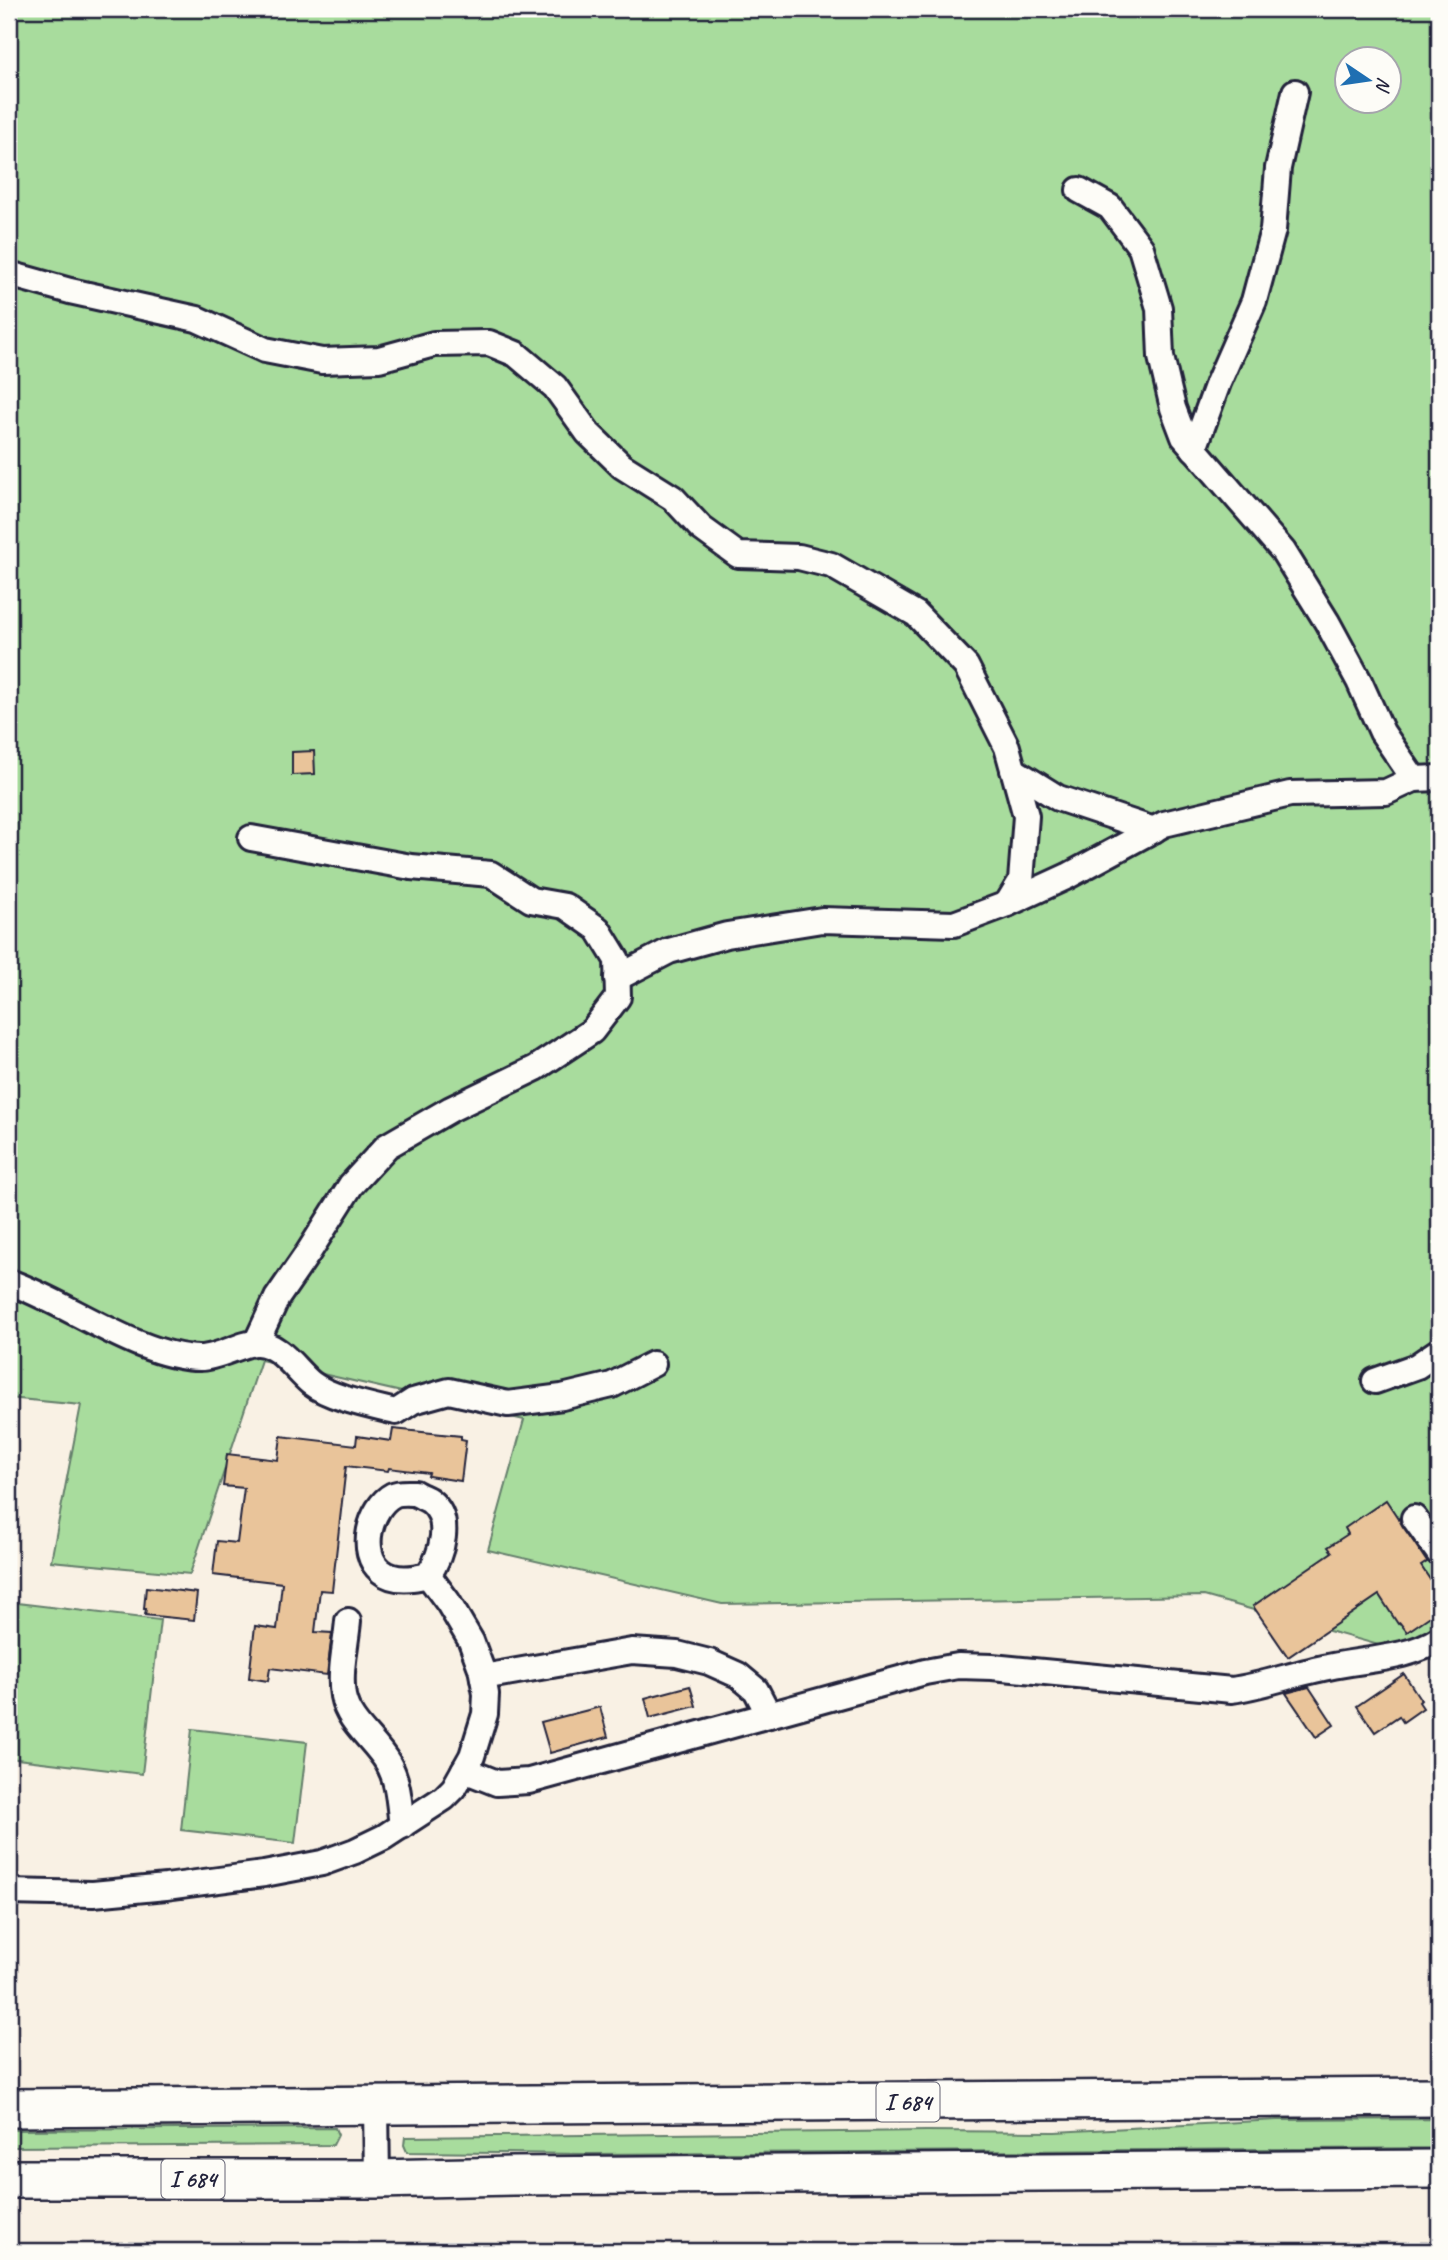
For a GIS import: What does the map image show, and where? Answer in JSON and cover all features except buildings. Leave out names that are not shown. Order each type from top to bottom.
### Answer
[{"type":"highway","name":"I 684","points":[[9,2108],[1439,2097]]},
{"type":"highway","name":"I 684","points":[[9,2179],[377,2179],[1439,2169]]},
{"type":"lane","points":[[1194,449],[1218,383],[1254,301],[1273,230],[1278,168],[1295,92]]},
{"type":"lane","points":[[1079,190],[1110,207],[1141,247],[1159,308],[1161,357],[1173,408],[1184,437],[1283,551],[1359,681],[1382,732],[1414,779]]},
{"type":"lane","points":[[9,274],[70,291],[198,319],[265,349],[322,361],[379,359],[434,344],[489,343],[516,354],[555,387],[587,433],[622,466],[673,498],[701,527],[738,555],[799,557],[831,565],[916,614],[966,666],[1007,747],[1026,816],[1021,881],[1007,904]]},
{"type":"lane","points":[[1013,770],[1058,798],[1154,830]]},
{"type":"lane","points":[[617,978],[669,951],[727,935],[822,920],[954,924],[1007,904],[1068,876],[1154,830],[1177,821],[1290,794],[1386,792],[1414,779],[1439,778]]},
{"type":"lane","points":[[251,838],[411,867],[491,874],[531,900],[565,905],[598,929],[617,960],[618,997],[592,1031],[536,1068],[451,1109],[387,1146],[351,1185],[309,1254],[277,1298],[256,1343]]},
{"type":"lane","points":[[9,1282],[33,1290],[119,1335],[167,1353],[201,1358],[224,1354],[256,1343],[280,1352],[312,1384],[354,1402],[396,1412],[413,1401],[449,1391],[508,1404],[562,1397],[612,1385],[653,1364]]},
{"type":"lane","points":[[1376,1381],[1417,1366],[1439,1351]]},
{"type":"lane","points":[[1414,1518],[1439,1553]]},
{"type":"lane","points":[[9,1892],[93,1894],[264,1874],[323,1863],[355,1851],[402,1826],[444,1798],[454,1788],[472,1756],[485,1714],[486,1694],[471,1641],[428,1575]]},
{"type":"lane","points":[[348,1621],[343,1698],[352,1718],[374,1742],[397,1782],[402,1826]]},
{"type":"lane","points":[[464,1770],[497,1783],[529,1780],[925,1672],[958,1666],[1232,1690],[1265,1685],[1329,1667],[1423,1649],[1439,1639]]},
{"type":"lane","points":[[483,1677],[632,1651],[677,1654],[709,1662],[738,1675],[756,1690],[769,1715]]},
{"type":"lane","points":[[376,2106],[377,2179]]},
{"type":"green space","points":[[9,9],[1439,9],[1439,1662],[1204,1596],[722,1604],[488,1550],[524,1420],[261,1360],[190,1574],[51,1561],[81,1405],[9,1398]]},
{"type":"green space","points":[[9,1602],[160,1620],[142,1774],[9,1758]]},
{"type":"green space","points":[[192,1729],[307,1742],[295,1843],[181,1830]]},
{"type":"green space","points":[[1439,2119],[1439,2148],[587,2154],[407,2152],[404,2145],[405,2137],[1055,2132],[1277,2120]]},
{"type":"green space","points":[[335,2128],[338,2135],[333,2145],[9,2147],[9,2130]]}]
